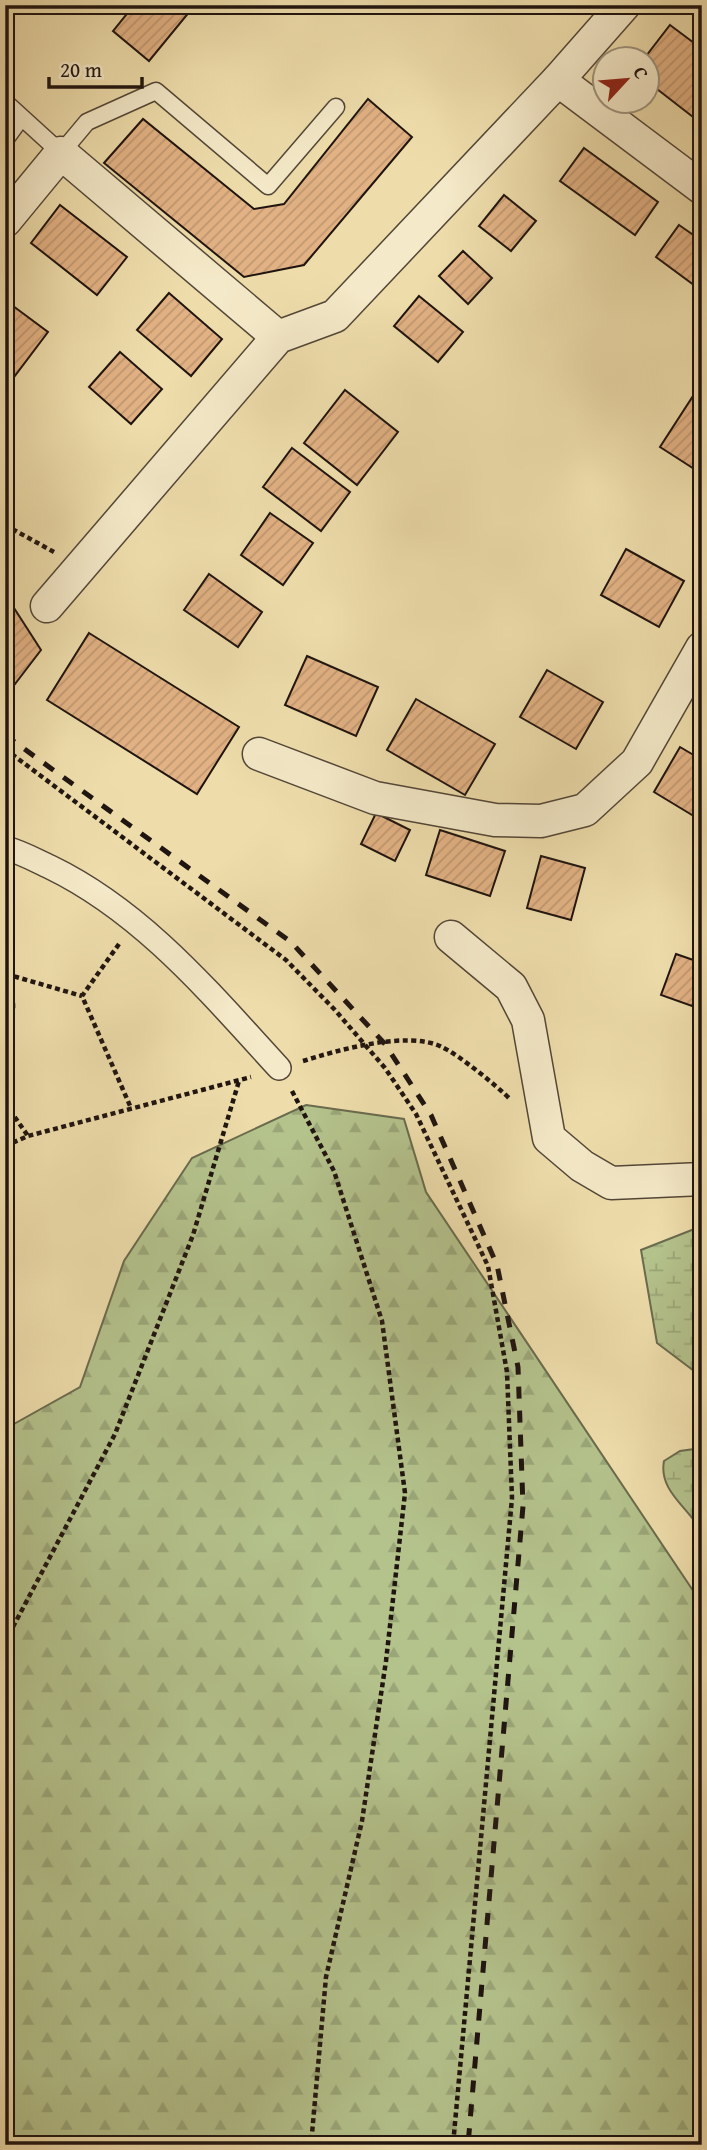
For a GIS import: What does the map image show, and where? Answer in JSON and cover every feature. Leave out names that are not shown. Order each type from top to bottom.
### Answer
[{"type":"street","points":[[47,606],[278,337],[335,316],[558,80],[624,5]]},
{"type":"street","points":[[558,80],[702,188]]},
{"type":"street","points":[[5,221],[61,153],[278,337]]},
{"type":"street","points":[[259,754],[375,798],[495,820],[541,821],[585,810],[637,762],[683,686],[702,648]]},
{"type":"street","points":[[5,848],[79,881],[136,921],[191,973],[279,1068]]},
{"type":"street","points":[[451,937],[511,987],[527,1020],[549,1138],[582,1166],[611,1183],[702,1180]]},
{"type":"lane","points":[[5,102],[61,153],[87,122],[156,91],[268,186],[336,107]]},
{"type":"lane","points":[[5,140],[22,118]]},
{"type":"path","points":[[5,525],[79,567]]},
{"type":"path","points":[[5,749],[286,960],[368,1046],[416,1114],[488,1266],[507,1373],[512,1498],[453,2145]]},
{"type":"path","points":[[82,996],[136,921]]},
{"type":"path","points":[[6,974],[82,996]]},
{"type":"path","points":[[5,1032],[11,1024],[14,998],[6,974]]},
{"type":"path","points":[[82,996],[131,1108]]},
{"type":"path","points":[[5,1146],[28,1136],[239,1081],[344,1049],[416,1040],[442,1047],[512,1102]]},
{"type":"path","points":[[279,1068],[334,1171],[382,1321],[405,1493],[386,1661],[362,1821],[326,1977],[310,2145]]},
{"type":"path","points":[[5,1642],[115,1434],[193,1235],[239,1081]]},
{"type":"path","points":[[5,1103],[28,1136]]},
{"type":"green space","points":[[306,1105],[404,1119],[426,1192],[702,1604],[702,2145],[5,2145],[5,1429],[80,1387],[124,1261],[192,1158]]},
{"type":"green space","points":[[702,1226],[702,1377],[657,1343],[641,1250]]},
{"type":"green space","points":[[702,1448],[702,1533],[670,1491],[663,1472],[664,1461],[680,1451]]},
{"type":"building","points":[[134,5],[195,5],[149,61],[113,31]]},
{"type":"building","points":[[670,25],[702,49],[702,124],[662,93],[662,46],[654,46]]},
{"type":"building","points":[[368,99],[412,137],[304,265],[244,277],[104,163],[143,119],[254,209],[284,204]]},
{"type":"building","points":[[584,148],[658,202],[635,235],[560,181]]},
{"type":"building","points":[[504,195],[536,221],[511,251],[479,226]]},
{"type":"building","points":[[60,205],[127,257],[97,295],[31,243]]},
{"type":"building","points":[[679,225],[702,241],[702,291],[656,257]]},
{"type":"building","points":[[463,251],[492,278],[468,304],[439,276]]},
{"type":"building","points":[[169,293],[222,339],[191,376],[137,330]]},
{"type":"building","points":[[419,296],[463,332],[438,362],[394,326]]},
{"type":"building","points":[[5,300],[48,332],[14,377],[5,370]]},
{"type":"building","points":[[120,352],[162,389],[131,424],[89,387]]},
{"type":"building","points":[[345,390],[398,432],[357,485],[304,443]]},
{"type":"building","points":[[693,396],[702,402],[702,474],[660,447]]},
{"type":"building","points":[[292,448],[350,492],[321,531],[263,487]]},
{"type":"building","points":[[270,513],[313,543],[283,585],[241,555]]},
{"type":"building","points":[[626,549],[684,581],[659,627],[601,595]]},
{"type":"building","points":[[209,574],[262,612],[238,647],[184,610]]},
{"type":"building","points":[[5,594],[41,650],[5,697]]},
{"type":"building","points":[[89,633],[239,727],[197,794],[47,700]]},
{"type":"building","points":[[307,656],[378,687],[356,736],[285,705]]},
{"type":"building","points":[[547,670],[603,702],[576,749],[520,717]]},
{"type":"building","points":[[416,699],[495,744],[465,795],[387,750]]},
{"type":"building","points":[[680,747],[702,760],[702,821],[654,792]]},
{"type":"building","points":[[376,813],[410,830],[395,861],[361,844]]},
{"type":"building","points":[[440,830],[505,851],[490,896],[426,875]]},
{"type":"building","points":[[541,856],[585,868],[571,920],[527,908]]},
{"type":"building","points":[[676,954],[702,963],[702,978],[692,1006],[661,995]]},
{"type":"railway","points":[[5,735],[291,942],[385,1044],[431,1115],[497,1265],[518,1367],[523,1506],[468,2145]]}]
